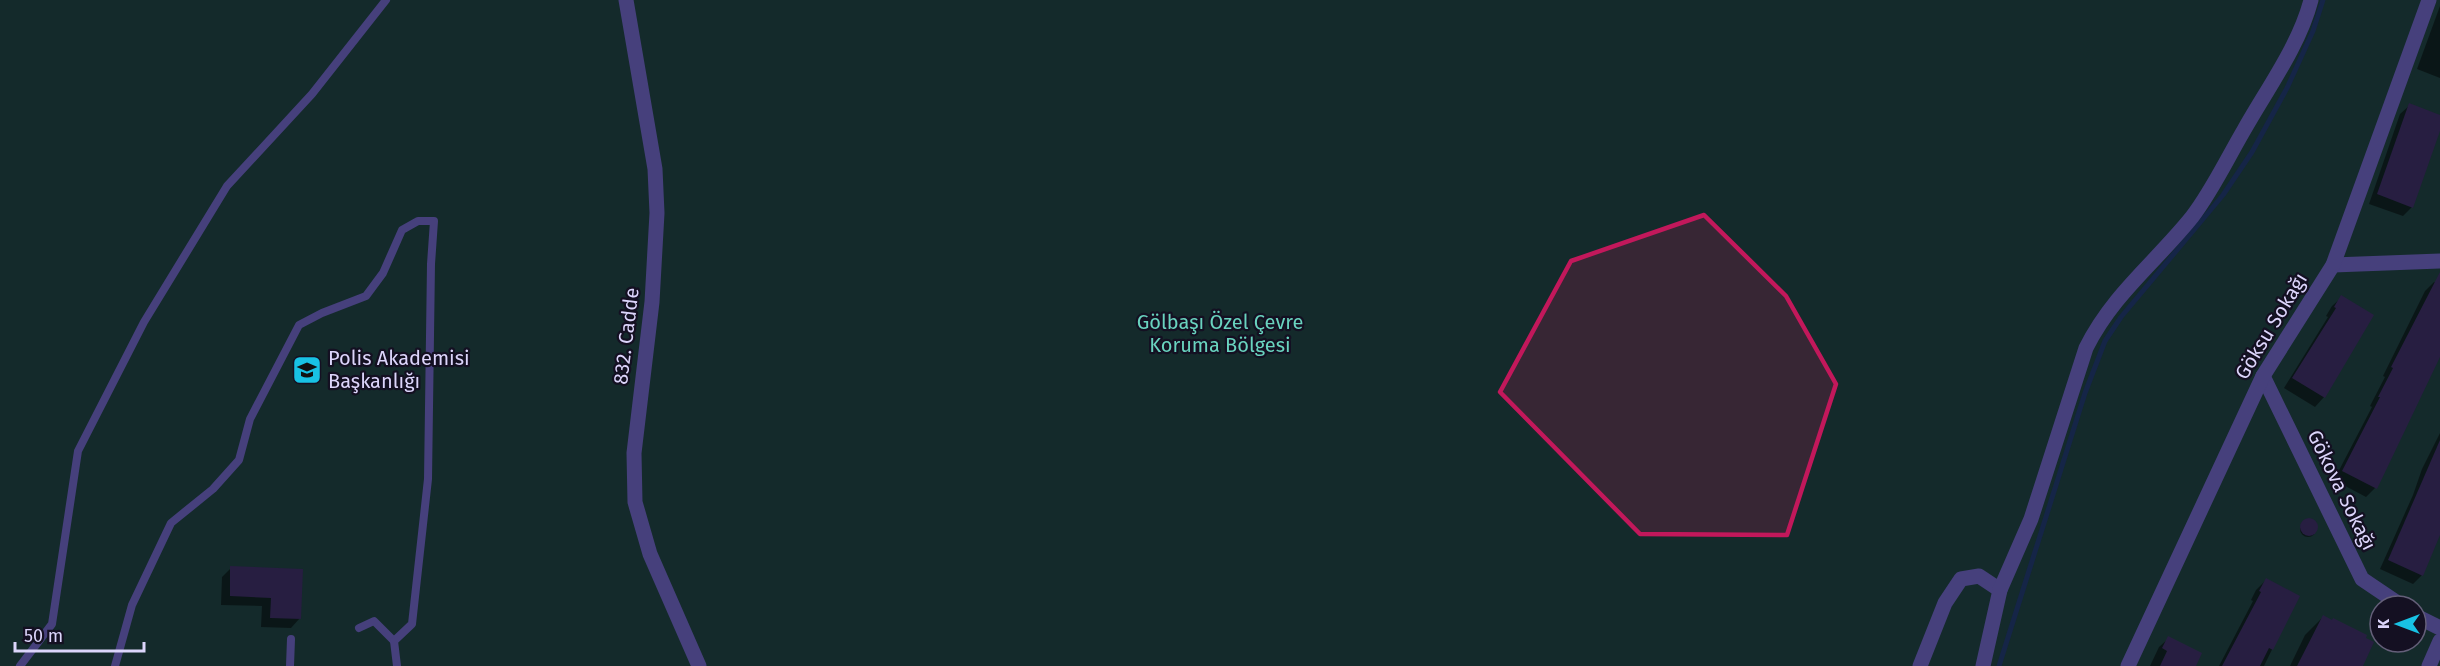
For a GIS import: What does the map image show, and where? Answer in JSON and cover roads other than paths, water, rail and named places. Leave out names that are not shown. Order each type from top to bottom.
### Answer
[{"type":"street","name":"832. Cadde","points":[[626,0],[651,138],[657,213],[652,302],[634,453],[635,502],[650,554],[699,666]]},
{"type":"street","points":[[1983,666],[2000,590],[2031,519],[2086,348],[2098,323],[2128,285],[2152,264],[2194,214],[2293,44],[2311,0]]},
{"type":"street","name":"Göksu Sokağı","points":[[2128,666],[2263,376],[2333,265],[2429,0]]},
{"type":"street","points":[[2333,265],[2440,261]]},
{"type":"street","name":"Gökova Sokağı","points":[[2263,376],[2362,579],[2384,594]]},
{"type":"street","points":[[1920,666],[1945,603],[1961,579],[1979,576],[2000,590]]},
{"type":"street","points":[[2429,666],[2440,641]]},
{"type":"lane","points":[[20,666],[52,624],[78,451],[144,322],[227,186],[312,94],[386,0]]},
{"type":"lane","points":[[116,666],[132,605],[171,523],[213,489],[239,460],[250,419],[299,325],[322,313],[366,296],[383,273],[402,230],[418,221],[434,221],[431,264],[428,479],[412,624],[394,641]]},
{"type":"lane","points":[[359,628],[374,621],[394,641],[397,666]]},
{"type":"lane","points":[[290,666],[291,639]]},
{"type":"waterway","points":[[1999,666],[2085,393],[2105,341],[2121,317],[2223,195],[2252,152],[2287,88],[2313,31],[2323,0]]},
{"type":"place","name":"Polis Akademisi Başkanlığı","points":[[307,370]]},
{"type":"park label","name":"Gölbaşı Özel Çevre Koruma Bölgesi","points":[[1220,334]]}]
